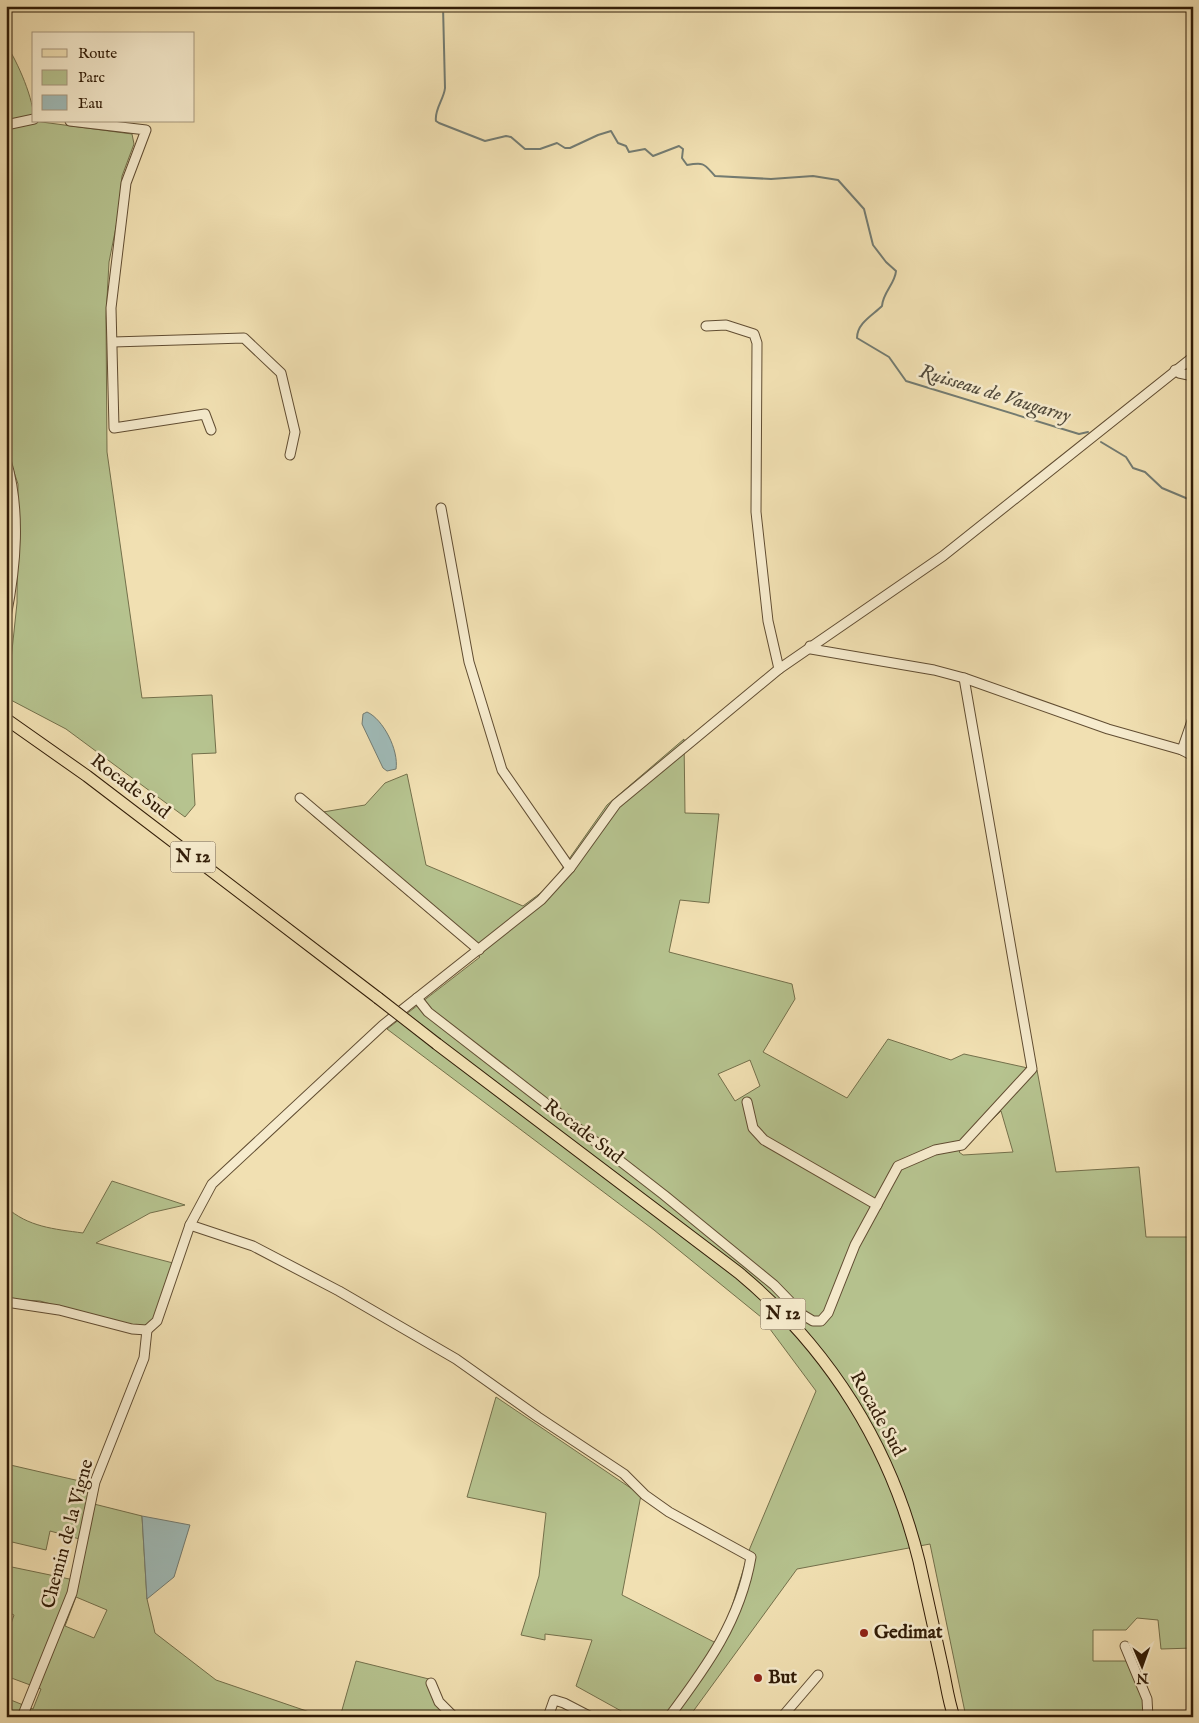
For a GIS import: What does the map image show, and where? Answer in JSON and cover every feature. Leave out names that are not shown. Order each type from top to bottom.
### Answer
[{"type":"main road","name":"Rocade Sud","points":[[6,718],[87,776],[739,1274],[778,1309],[824,1358],[847,1391],[877,1443],[899,1496],[918,1559],[953,1715]]},
{"type":"street","points":[[6,125],[32,119]]},
{"type":"street","points":[[78,122],[146,130],[126,184],[111,308],[114,428],[205,414],[211,430]]},
{"type":"street","points":[[706,326],[726,325],[754,334],[757,343],[756,512],[768,621],[779,668]]},
{"type":"street","points":[[113,342],[244,338],[281,373],[295,432],[290,455]]},
{"type":"street","points":[[6,1302],[59,1310],[132,1330],[147,1330],[157,1321],[190,1225],[201,1200],[212,1184],[348,1056],[542,900],[570,868],[616,804],[779,668],[943,556],[1193,357]]},
{"type":"street","points":[[1175,370],[1179,373],[1193,376]]},
{"type":"street","points":[[6,460],[12,481],[16,516],[12,582],[6,617]]},
{"type":"street","points":[[441,508],[469,662],[502,770],[570,868]]},
{"type":"street","points":[[810,646],[811,649],[834,654],[934,670],[964,678],[1108,729],[1182,750],[1193,756]]},
{"type":"street","points":[[418,998],[428,1012],[664,1196],[774,1285],[803,1315],[813,1321],[821,1321],[828,1313],[855,1245],[898,1166],[935,1150],[962,1145],[1032,1069],[964,678]]},
{"type":"street","points":[[1182,750],[1193,718]]},
{"type":"street","points":[[300,798],[479,950]]},
{"type":"street","points":[[747,1102],[753,1128],[764,1140],[877,1205]]},
{"type":"street","points":[[190,1225],[253,1246],[339,1291],[456,1359],[538,1418],[624,1474],[645,1495],[669,1512],[751,1557],[748,1572],[724,1640],[669,1717]]},
{"type":"street","name":"Chemin de la Vigne","points":[[22,1717],[72,1593],[95,1482],[144,1358],[148,1343],[147,1330]]},
{"type":"street","points":[[1125,1646],[1147,1699],[1148,1717]]},
{"type":"street","points":[[782,1717],[818,1675]]},
{"type":"street","points":[[431,1683],[439,1702],[454,1717]]},
{"type":"street","points":[[548,1717],[554,1700],[591,1717]]},
{"type":"green space","points":[[6,44],[24,81],[31,102],[32,122],[132,134],[134,144],[122,176],[119,212],[109,262],[106,317],[107,452],[142,698],[212,695],[216,753],[192,754],[195,805],[185,817],[66,729],[7,698],[17,603],[18,484],[6,448]]},
{"type":"green space","points":[[684,739],[685,813],[719,814],[709,903],[680,900],[669,952],[792,984],[795,999],[763,1052],[847,1098],[888,1039],[951,1060],[964,1054],[1037,1070],[1056,1172],[1139,1167],[1146,1237],[1193,1237],[1193,1648],[1161,1649],[1158,1620],[1137,1618],[1126,1630],[1093,1630],[1093,1661],[1126,1661],[1131,1652],[1151,1717],[966,1717],[930,1544],[797,1569],[689,1717],[632,1717],[576,1686],[592,1640],[545,1634],[545,1640],[521,1635],[539,1576],[546,1513],[467,1497],[496,1397],[641,1495],[622,1595],[720,1645],[750,1548],[816,1391],[761,1317],[654,1230],[387,1029],[480,957],[311,814],[365,805],[385,783],[407,774],[426,865],[523,906],[550,886],[607,805]],"holes":[[[750,1060],[760,1086],[735,1101],[718,1074]],[[1001,1111],[1013,1152],[963,1155],[959,1152]]]},
{"type":"green space","points":[[112,1181],[185,1205],[150,1213],[96,1243],[173,1263],[155,1320],[148,1326],[138,1328],[40,1301],[6,1299],[6,1207],[14,1214],[32,1223],[83,1233]]},
{"type":"green space","points":[[6,1464],[97,1485],[94,1504],[142,1516],[147,1599],[155,1633],[216,1680],[324,1717],[6,1717],[6,1698],[33,1709],[41,1689],[6,1676],[6,1638],[14,1615],[6,1611]],"holes":[[[50,1531],[87,1541],[79,1581],[7,1566],[12,1542],[46,1550]],[[76,1597],[107,1610],[94,1638],[65,1626]]]},
{"type":"green space","points":[[356,1661],[433,1680],[443,1702],[458,1717],[340,1717]]},
{"type":"water","points":[[367,712],[379,721],[389,736],[395,753],[396,769],[387,771],[383,768],[362,724],[363,714]]},
{"type":"water","points":[[142,1516],[190,1525],[174,1577],[147,1599]]},
{"type":"waterway","name":"Ruisseau de Vaugarny","points":[[443,6],[445,88],[436,113],[436,121],[439,123],[485,141],[506,136],[511,137],[525,149],[540,149],[557,143],[565,148],[570,148],[611,131],[618,143],[626,146],[629,152],[645,149],[653,156],[679,146],[683,149],[682,158],[687,165],[704,165],[715,176],[771,179],[813,176],[838,180],[864,209],[873,245],[886,262],[896,271],[894,280],[884,296],[882,306],[866,320],[860,328],[857,338],[889,357],[906,381],[1079,434],[1088,432]]},
{"type":"waterway","name":"Ruisseau de Vaugarny","points":[[1101,442],[1126,457],[1133,468],[1145,472],[1162,488],[1193,501]]},
{"type":"place","name":"Gedimat","points":[[864,1633]]},
{"type":"place","name":"But","points":[[758,1678]]}]
